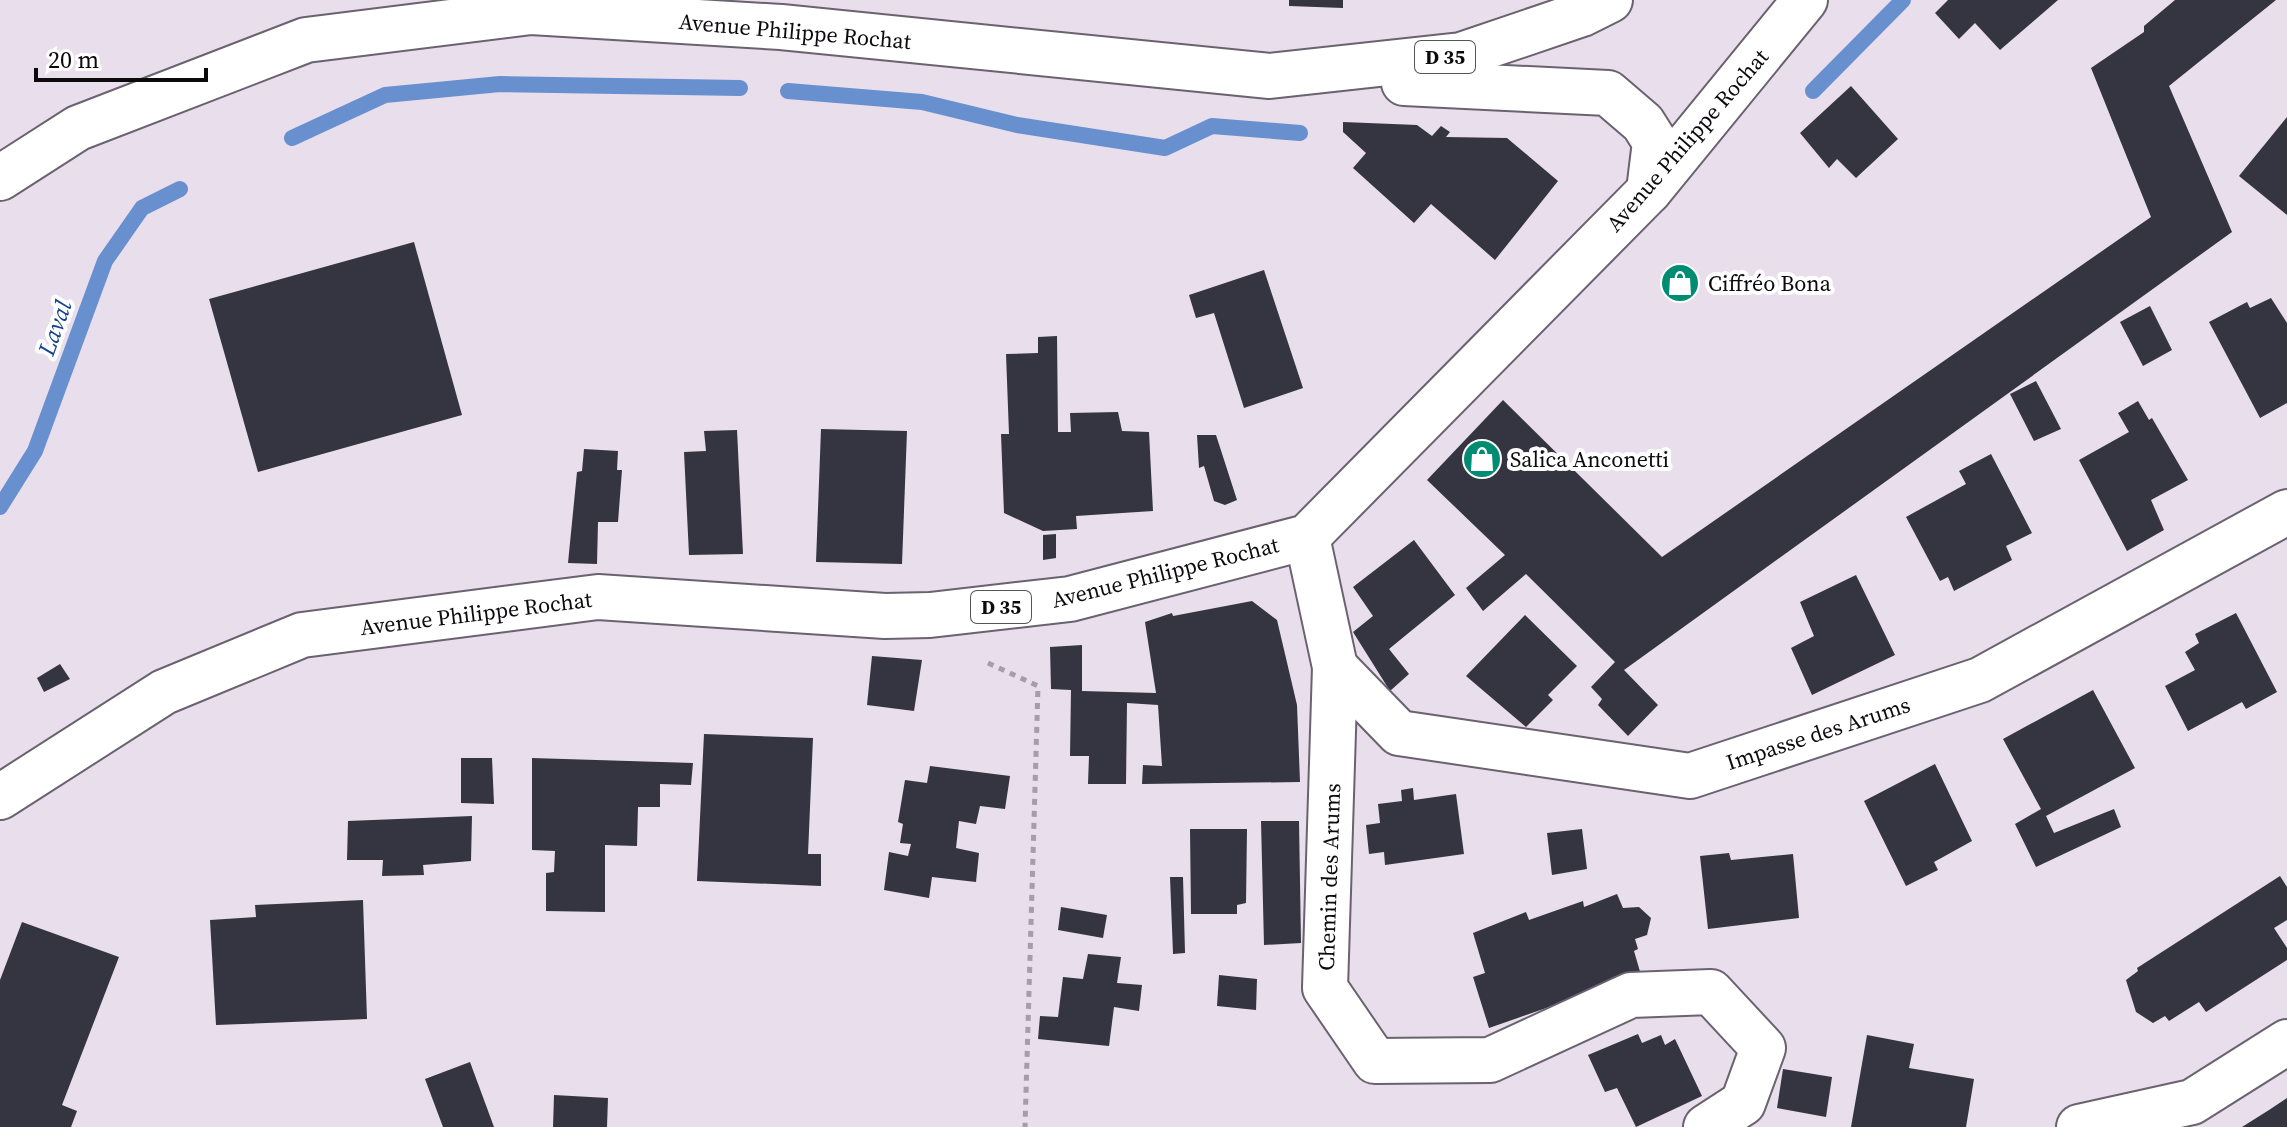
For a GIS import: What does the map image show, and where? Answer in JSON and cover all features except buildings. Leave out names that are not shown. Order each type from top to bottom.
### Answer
[{"type":"main road","name":"Avenue Philippe Rochat","points":[[0,178],[78,128],[306,40],[531,12],[781,27],[1270,76],[1461,55],[1582,14],[1610,0]]},
{"type":"main road","name":"Avenue Philippe Rochat","points":[[0,797],[164,692],[302,635],[598,597],[885,616],[930,615],[1070,599],[1307,537],[1649,191],[1805,0]]},
{"type":"main road","points":[[1270,76],[1608,93],[1643,123],[1655,142],[1649,191]]},
{"type":"main road","name":"Impasse des Arums","points":[[1335,667],[1399,733],[1690,776],[1980,680],[2287,512]]},
{"type":"main road","name":"Chemin des Arums","points":[[1307,537],[1335,667],[1325,988],[1375,1061],[1490,1060],[1631,995],[1711,992],[1763,1048],[1743,1103],[1706,1127]]},
{"type":"main road","points":[[2079,1127],[2192,1102],[2287,1042]]},
{"type":"path","points":[[1025,1127],[1038,686]]},
{"type":"waterway","points":[[1813,91],[1903,0]]},
{"type":"waterway","points":[[292,138],[385,95],[500,84],[740,88]]},
{"type":"waterway","points":[[788,91],[922,102],[1017,125],[1165,148],[1212,126],[1300,133]]},
{"type":"waterway","name":"Laval","points":[[0,507],[35,451],[105,261],[142,208],[180,189]]},
{"type":"place","name":"Ciffréo Bona","points":[[1680,283]]},
{"type":"place","name":"Salica Anconetti","points":[[1482,459]]}]
